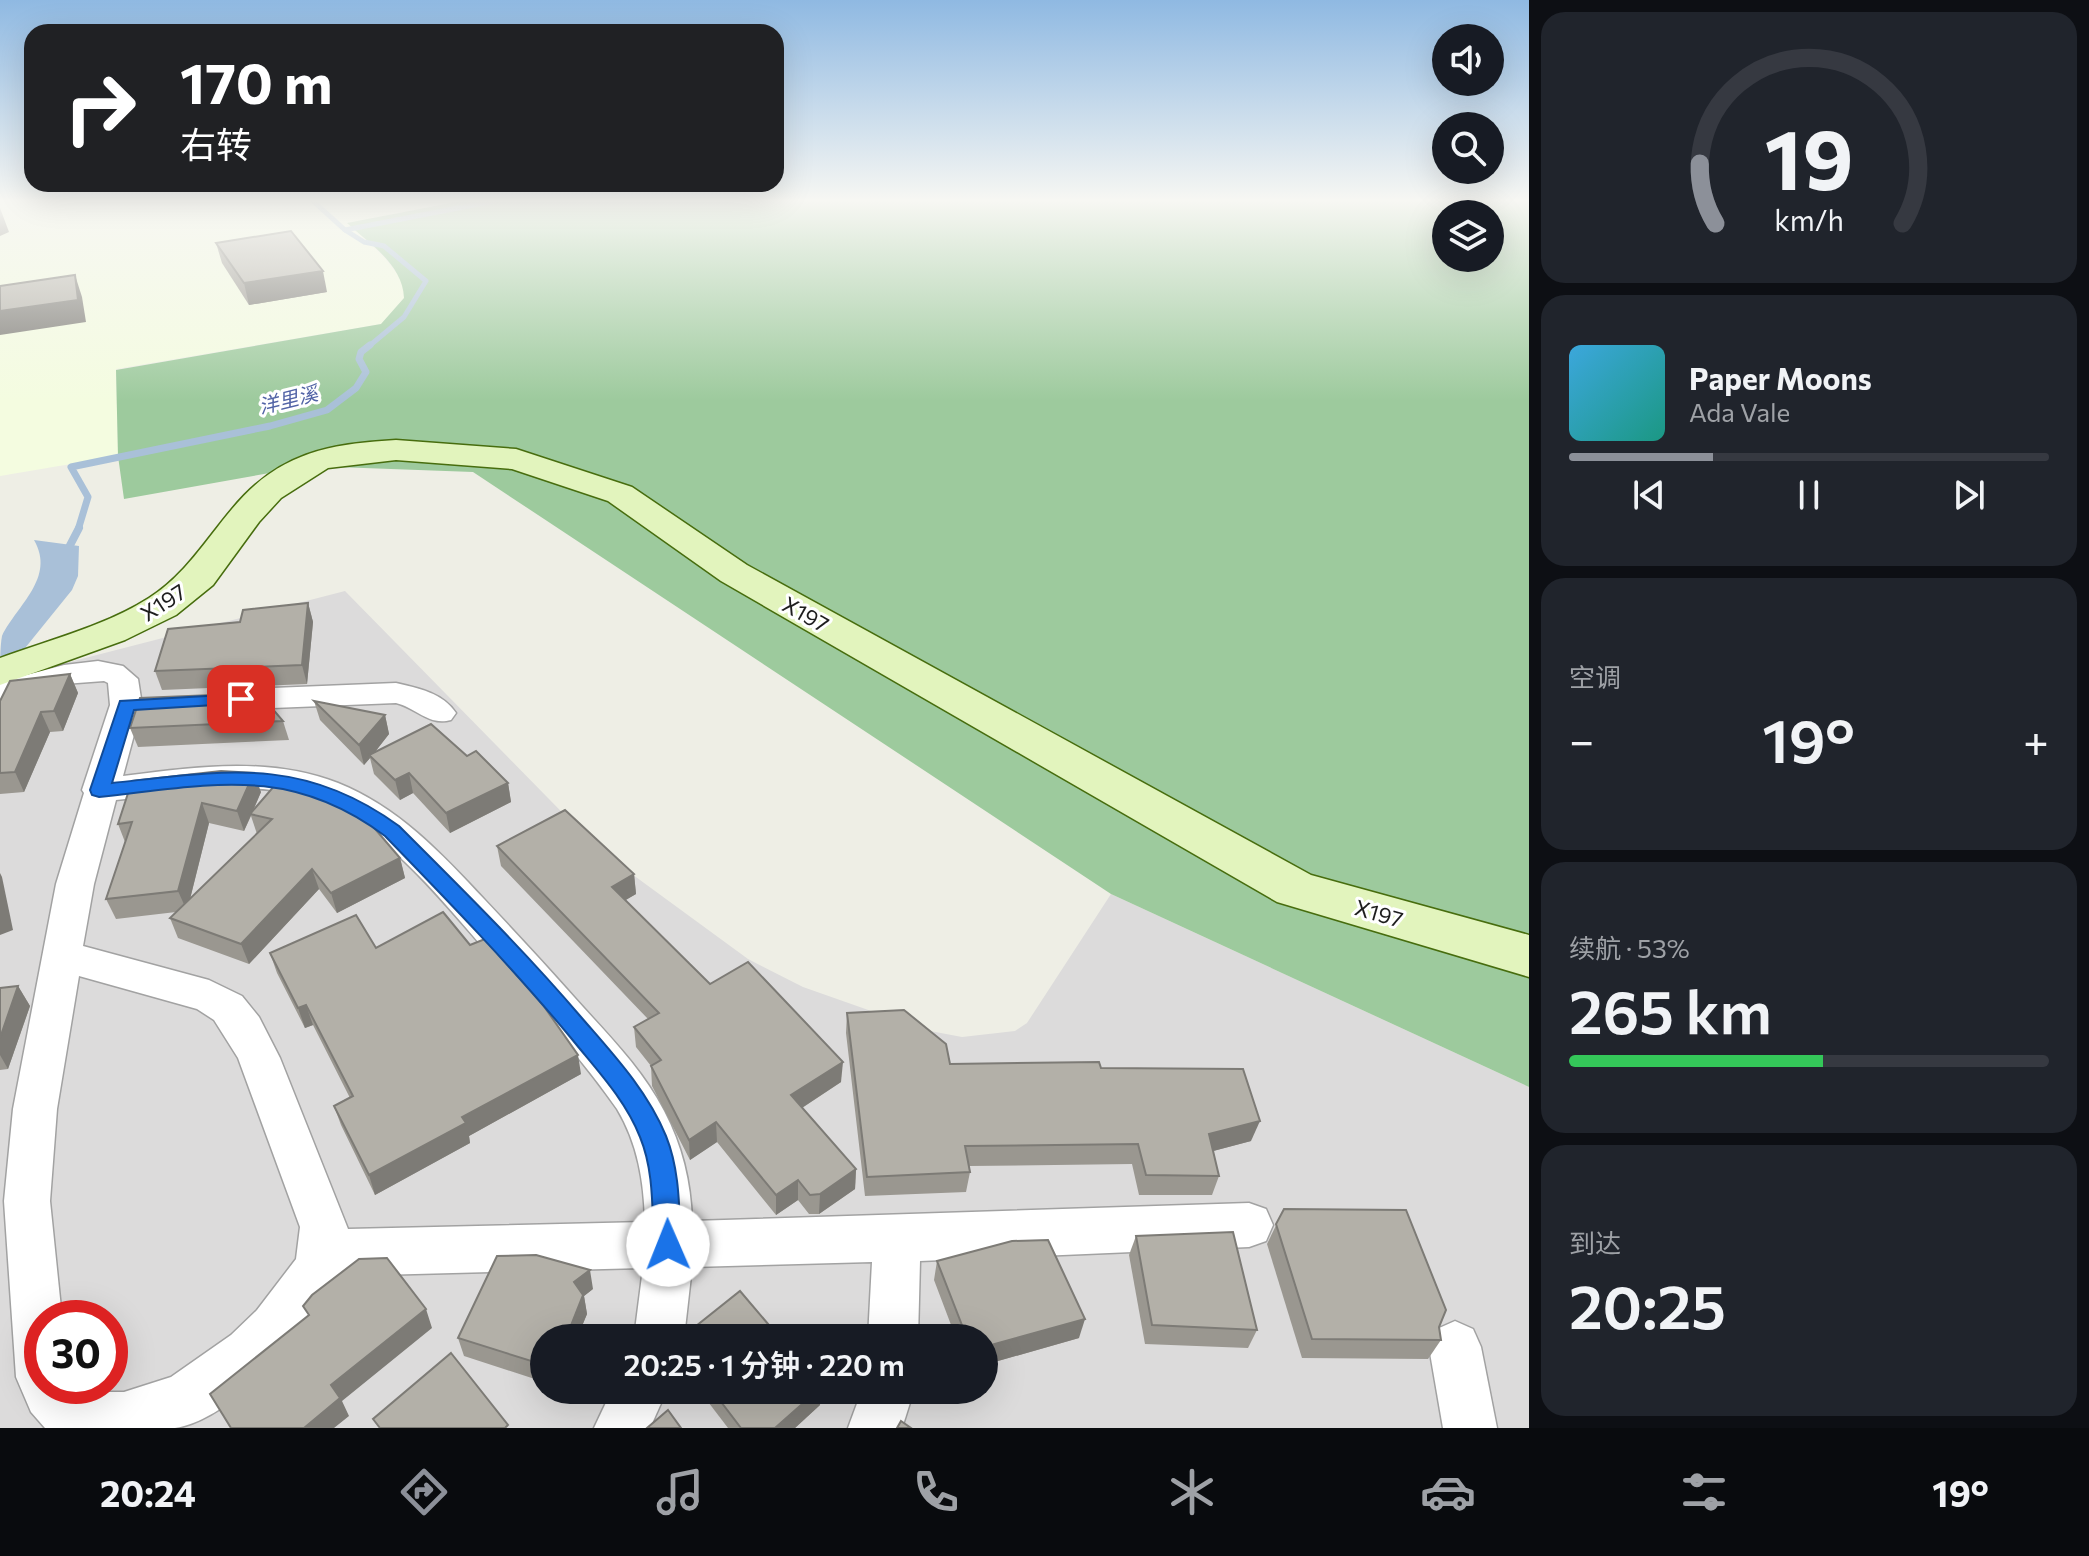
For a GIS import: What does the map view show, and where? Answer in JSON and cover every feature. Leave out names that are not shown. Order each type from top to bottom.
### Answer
[{"type":"main road","name":"X197","points":[[4,678],[44,652],[111,631],[162,607],[188,588],[258,501],[281,482],[317,460],[350,453],[396,450],[516,459],[620,494],[734,573],[1295,889],[1529,956]]},
{"type":"street","points":[[4,678],[108,670],[156,704],[396,693],[418,698],[440,713]]},
{"type":"street","points":[[35,1300],[27,1201],[35,1109],[75,884],[99,790],[156,704]]},
{"type":"street","points":[[99,790],[231,777],[276,779],[325,791],[371,815],[392,831],[524,965],[617,1075],[638,1106],[654,1138],[664,1172],[668,1245],[661,1324]]},
{"type":"street","points":[[56,1404],[71,1415],[124,1426],[198,1394],[264,1340],[292,1306],[316,1273],[323,1253],[324,1227],[259,1058],[244,1029],[228,1008],[209,996],[63,956]]},
{"type":"street","points":[[323,1253],[897,1239],[1249,1225]]},
{"type":"street","points":[[894,1324],[897,1239]]},
{"type":"street","points":[[1455,1347],[1470,1428]]},
{"type":"street","points":[[621,1428],[634,1404]]},
{"type":"street","points":[[875,1428],[883,1404]]},
{"type":"shaded area","points":[[0,268],[392,268],[403,281],[404,298],[381,324],[116,369],[118,456],[0,476]]},
{"type":"shaded area","points":[[345,591],[599,850],[748,959],[803,987],[925,1030],[962,1037],[1015,1031],[1027,1023],[1111,894],[1529,1087],[1529,1428],[0,1428],[0,702],[57,683],[58,665]]},
{"type":"green space","points":[[394,268],[1432,268],[1432,272],[1504,272],[1504,268],[1529,268],[1529,1087],[1111,894],[473,472],[309,466],[124,499],[118,456],[116,370],[381,324],[404,298]]},
{"type":"water","points":[[34,540],[79,546],[78,576],[72,590],[0,679],[2,636],[32,591],[40,567],[40,554]]},
{"type":"building","points":[[233,268],[320,268],[323,271],[244,283]]},
{"type":"building","points":[[75,275],[78,300],[0,311],[0,286]]},
{"type":"building","points":[[308,603],[302,665],[155,671],[168,629],[240,622],[243,610]]},
{"type":"building","points":[[70,674],[54,711],[41,712],[15,772],[0,773],[0,701],[10,681]]},
{"type":"building","points":[[259,693],[283,721],[130,728],[140,698]]},
{"type":"building","points":[[314,701],[385,715],[359,745]]},
{"type":"building","points":[[431,724],[467,756],[476,751],[508,783],[446,813],[409,773],[395,780],[369,755]]},
{"type":"building","points":[[221,771],[254,773],[237,811],[202,803],[178,891],[106,899],[132,822],[118,824],[132,781]]},
{"type":"building","points":[[275,785],[341,800],[364,816],[400,858],[331,893],[312,869],[241,944],[170,918],[272,819],[250,814]]},
{"type":"building","points":[[565,810],[634,874],[612,887],[710,984],[748,962],[843,1062],[791,1095],[856,1169],[820,1194],[810,1195],[798,1180],[776,1195],[716,1122],[689,1140],[651,1066],[661,1060],[634,1027],[659,1013],[497,846]]},
{"type":"building","points":[[443,912],[470,945],[485,939],[543,1005],[578,1055],[462,1117],[466,1123],[369,1175],[334,1106],[353,1096],[306,1005],[298,1008],[270,953],[356,915],[376,948]]},
{"type":"building","points":[[18,986],[0,1038],[0,988]]},
{"type":"building","points":[[904,1010],[946,1044],[950,1064],[1099,1062],[1101,1068],[1243,1069],[1260,1121],[1209,1134],[1219,1176],[1146,1175],[1138,1144],[965,1146],[970,1172],[867,1177],[847,1013]]},
{"type":"building","points":[[1284,1209],[1406,1210],[1446,1310],[1439,1327],[1441,1340],[1312,1339],[1276,1224]]},
{"type":"building","points":[[1233,1232],[1257,1330],[1152,1325],[1136,1236]]},
{"type":"building","points":[[1048,1240],[1085,1319],[998,1343],[998,1324],[962,1324],[937,1261],[1012,1241]]},
{"type":"building","points":[[536,1255],[590,1270],[574,1282],[583,1295],[572,1324],[530,1324],[530,1361],[458,1338],[497,1256]]},
{"type":"building","points":[[387,1258],[426,1309],[331,1385],[340,1398],[304,1428],[231,1428],[210,1394],[309,1315],[303,1306],[312,1295],[359,1259]]},
{"type":"building","points":[[740,1291],[768,1324],[699,1324]]},
{"type":"building","points":[[451,1353],[508,1425],[505,1428],[380,1428],[373,1419]]},
{"type":"building","points":[[723,1404],[802,1404],[775,1428],[741,1428]]},
{"type":"building","points":[[668,1410],[681,1428],[647,1428]]},
{"type":"building","points":[[901,1421],[911,1428],[897,1428]]},
{"type":"waterway","name":"洋里溪","points":[[368,347],[404,317],[426,281],[410,268]]},
{"type":"waterway","name":"洋里溪","points":[[78,530],[88,497],[71,467],[270,426],[327,410],[356,388],[366,372],[359,359],[361,352],[370,345]]},
{"type":"waterway","name":"洋里溪","points":[[66,553],[78,530]]},
{"type":"route","points":[[241,699],[126,705],[99,790],[231,777],[276,779],[325,791],[371,815],[392,831],[429,865],[524,965],[617,1075],[638,1106],[654,1138],[664,1172],[668,1245]]}]
